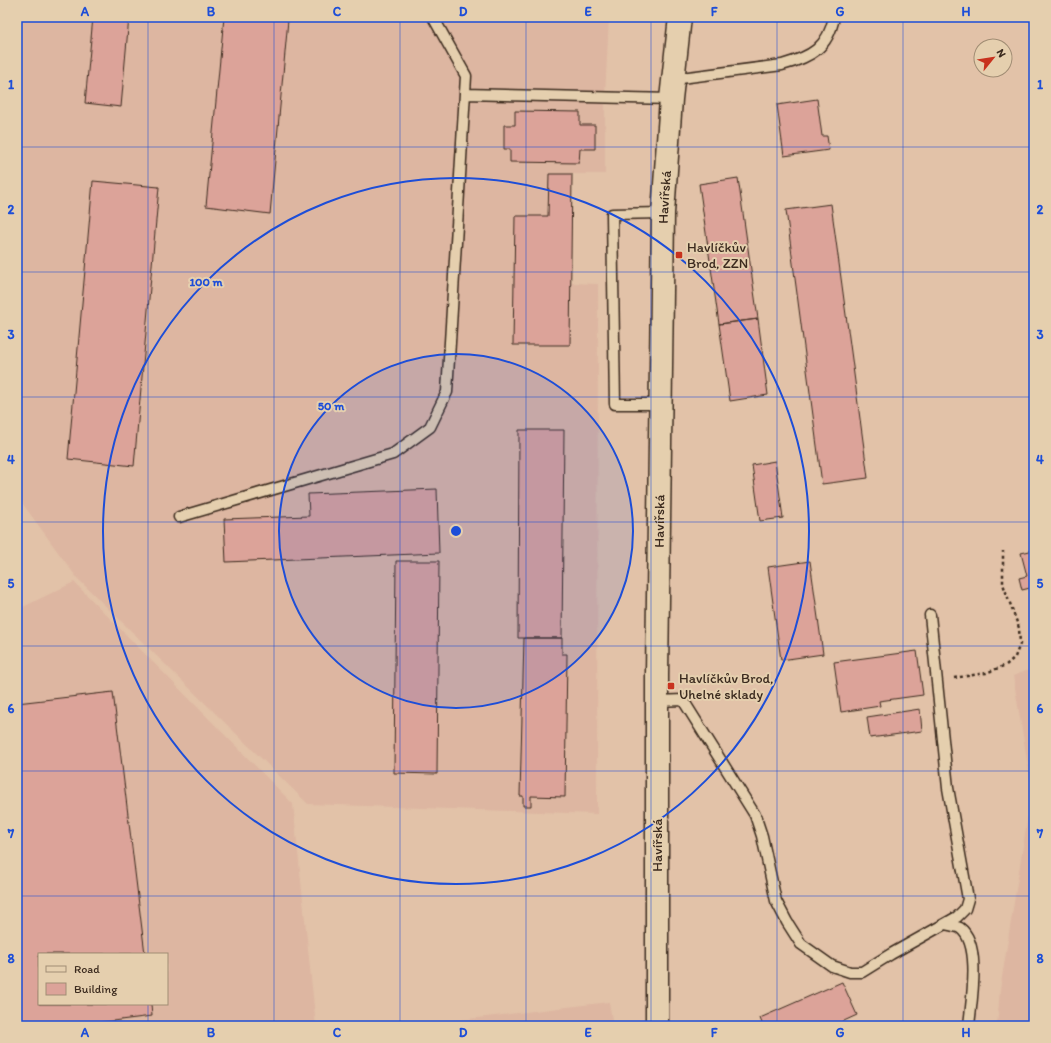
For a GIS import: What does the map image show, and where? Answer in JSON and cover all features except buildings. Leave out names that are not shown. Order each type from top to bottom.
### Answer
[{"type":"street","name":"Havířská","points":[[657,1026],[657,701],[663,213],[672,89],[680,17]]},
{"type":"lane","points":[[179,517],[393,454],[430,427],[447,392],[466,76],[434,17]]},
{"type":"lane","points":[[465,94],[672,89],[782,65],[798,60],[818,50],[828,38],[834,17]]},
{"type":"lane","points":[[661,404],[615,404],[612,214],[663,213]]},
{"type":"lane","points":[[657,701],[683,700],[755,815],[762,836],[776,901],[801,944],[832,966],[850,972],[862,972],[957,917],[965,909],[968,898],[948,788],[930,615]]},
{"type":"lane","points":[[945,924],[959,927],[966,935],[971,945],[974,962],[969,1026]]},
{"type":"path","points":[[937,680],[986,673],[1006,665],[1015,657],[1020,644],[1018,628],[1003,584],[1003,551]]},
{"type":"shaded area","points":[[17,17],[609,17],[605,96],[605,174],[572,174],[571,283],[598,284],[597,814],[308,804],[77,578],[17,496]]},
{"type":"shaded area","points":[[74,582],[293,804],[316,1026],[17,1026],[17,610]]},
{"type":"shaded area","points":[[1034,668],[1034,1026],[997,1026],[1000,990],[1032,790],[1013,676]]},
{"type":"shaded area","points":[[609,1002],[613,1026],[411,1026]]},
{"type":"place","name":"Havlíčkův Brod, ZZN","points":[[679,255]]},
{"type":"place","name":"Havlíčkův Brod, Uhelné sklady","points":[[671,686]]}]
